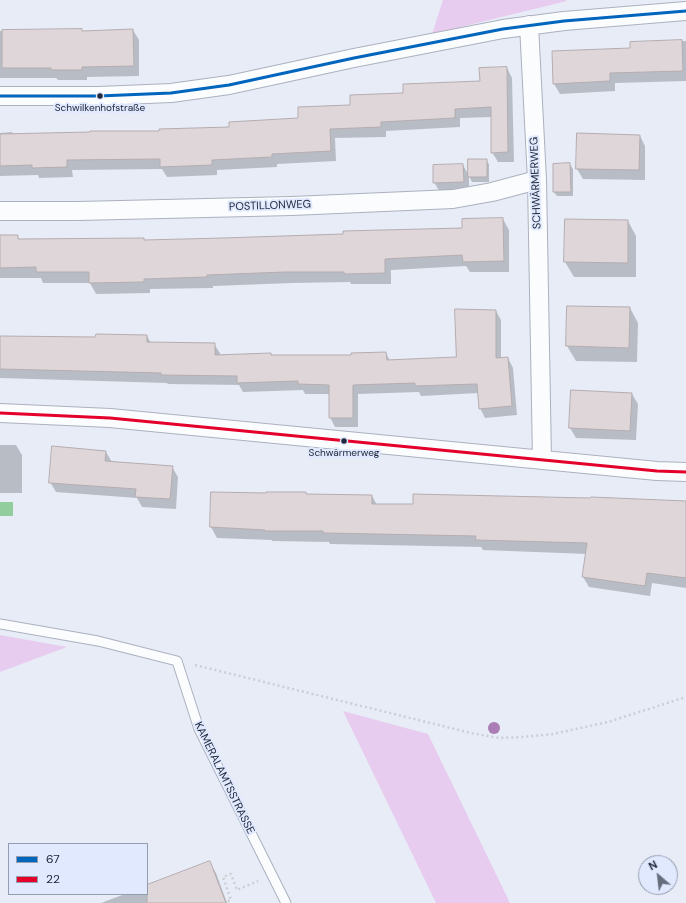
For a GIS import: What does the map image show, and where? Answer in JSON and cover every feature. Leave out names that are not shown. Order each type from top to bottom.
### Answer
[{"type":"street","points":[[0,96],[99,96],[171,93],[229,85],[361,56],[503,29],[564,21],[686,11]]},
{"type":"street","name":"SCHWÄRMERWEG","points":[[529,25],[537,180],[542,460]]},
{"type":"street","name":"POSTILLONWEG","points":[[0,210],[78,211],[292,206],[454,198],[492,192],[537,180]]},
{"type":"street","points":[[0,413],[110,418],[657,471],[686,472]]},
{"type":"lane","points":[[0,624],[98,641],[177,661]]},
{"type":"lane","name":"KAMERALAMTSSTRASSE","points":[[177,661],[199,729],[286,903]]},
{"type":"path","points":[[177,661],[471,733],[499,738],[522,737],[575,730],[608,722],[686,697]]},
{"type":"path","points":[[223,903],[231,900],[223,877],[232,874],[237,890],[272,875]]},
{"type":"shaded area","points":[[443,0],[565,0],[567,1],[432,34]]},
{"type":"shaded area","points":[[0,502],[13,502],[13,516],[0,516]]},
{"type":"shaded area","points":[[0,635],[67,647],[0,672]]},
{"type":"shaded area","points":[[343,711],[428,734],[510,903],[436,903]]},
{"type":"building","points":[[82,29],[82,31],[133,29],[134,66],[82,67],[82,70],[51,70],[51,68],[2,68],[2,30]]},
{"type":"building","points":[[682,40],[683,71],[610,73],[610,81],[553,84],[552,51],[630,48],[630,42]]},
{"type":"building","points":[[507,67],[508,152],[491,153],[491,107],[455,109],[455,118],[381,122],[381,127],[330,129],[331,151],[272,154],[272,157],[212,160],[212,165],[160,167],[160,159],[67,160],[67,167],[32,168],[32,165],[0,166],[0,134],[90,131],[159,131],[159,129],[229,127],[229,122],[298,118],[298,107],[350,105],[350,95],[403,93],[403,84],[480,81],[479,68]]},
{"type":"building","points":[[577,133],[640,135],[639,170],[576,169]]},
{"type":"building","points":[[468,159],[487,159],[487,177],[468,177]]},
{"type":"building","points":[[570,163],[571,192],[553,192],[553,164]]},
{"type":"building","points":[[463,164],[464,182],[433,183],[433,165]]},
{"type":"building","points":[[503,218],[504,261],[463,262],[462,255],[385,259],[385,273],[344,274],[344,272],[285,272],[144,279],[144,282],[89,283],[89,272],[36,272],[36,267],[0,268],[0,235],[18,235],[18,239],[144,238],[144,240],[343,234],[343,231],[462,228],[462,219]]},
{"type":"building","points":[[565,219],[628,220],[628,263],[564,262]]},
{"type":"building","points":[[567,306],[630,307],[629,348],[566,346]]},
{"type":"building","points":[[455,309],[496,310],[496,358],[508,357],[512,406],[479,409],[477,384],[415,386],[415,383],[353,385],[353,418],[329,418],[329,385],[298,384],[298,381],[237,383],[237,376],[161,375],[161,373],[0,369],[0,336],[95,337],[96,334],[147,335],[147,342],[215,343],[215,355],[271,353],[271,355],[351,355],[351,353],[386,352],[387,360],[456,357]]},
{"type":"building","points":[[571,390],[632,393],[630,431],[569,428]]},
{"type":"building","points":[[52,446],[106,451],[105,461],[173,466],[170,499],[135,497],[136,489],[49,483]]},
{"type":"building","points":[[211,492],[306,492],[306,494],[372,495],[372,504],[413,504],[413,494],[591,497],[686,501],[686,578],[647,573],[645,586],[582,577],[587,543],[475,540],[476,536],[323,533],[323,531],[265,531],[210,527]]},
{"type":"building","points":[[210,861],[226,903],[147,903],[148,885]]},
{"type":"transit line","name":"67","points":[[0,96],[99,96],[171,93],[229,85],[354,58],[503,29],[564,21],[686,11]]},
{"type":"transit line","name":"22","points":[[0,413],[110,418],[657,471],[686,472]]},
{"type":"place","name":"Schwilkenhofstraße","points":[[100,96]]},
{"type":"place","name":"Schwärmerweg","points":[[344,441]]}]
